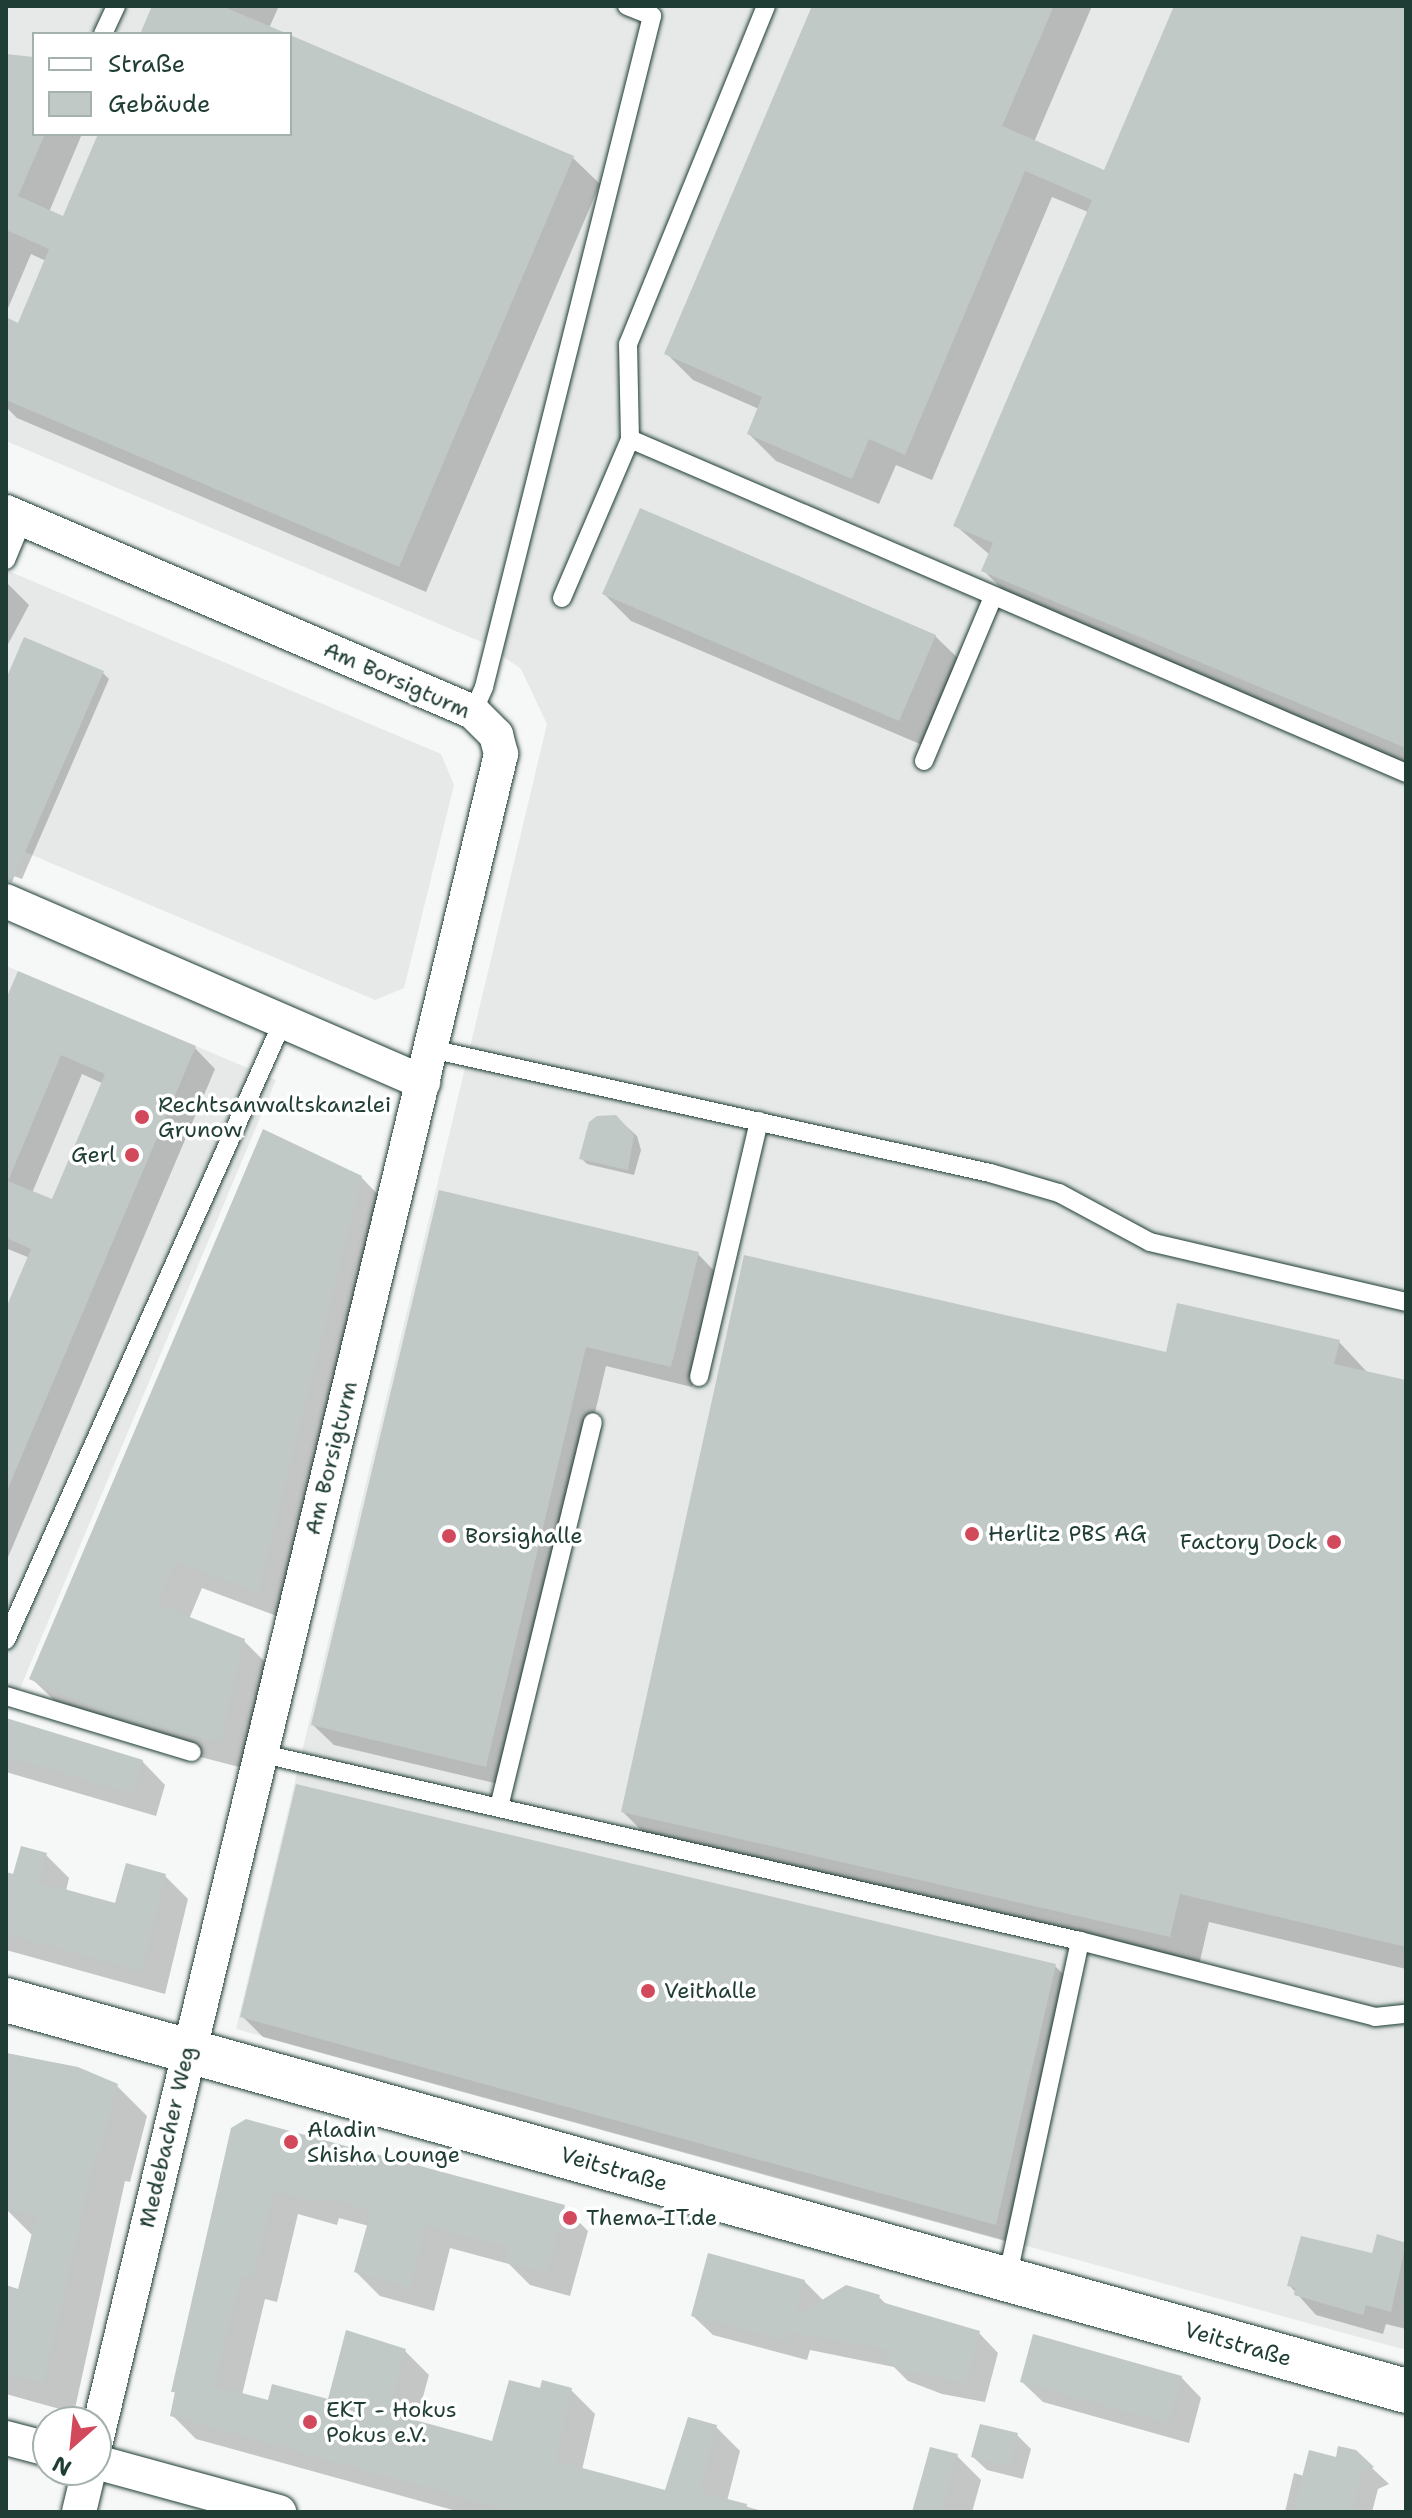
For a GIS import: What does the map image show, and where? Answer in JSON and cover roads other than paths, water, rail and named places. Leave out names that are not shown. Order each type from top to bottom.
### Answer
[{"type":"street","name":"Am Borsigturm","points":[[15,515],[473,712],[496,735],[501,766],[240,1834]]},
{"type":"street","points":[[6,901],[423,1082]]},
{"type":"street","name":"Medebacher Weg","points":[[104,2406],[240,1834]]},
{"type":"street","name":"Veitstraße","points":[[6,2000],[1406,2391]]},
{"type":"street","points":[[6,2438],[32,2445]]},
{"type":"street","points":[[112,2466],[279,2512]]},
{"type":"street","points":[[79,2512],[85,2486]]},
{"type":"lane","points":[[104,32],[116,6]]},
{"type":"lane","points":[[473,712],[484,687],[652,16],[627,6]]},
{"type":"lane","points":[[562,598],[630,439],[628,344],[766,6]]},
{"type":"lane","points":[[630,439],[1406,773]]},
{"type":"lane","points":[[6,560],[15,515]]},
{"type":"lane","points":[[924,761],[993,597]]},
{"type":"lane","points":[[6,1640],[283,1021]]},
{"type":"lane","points":[[431,1049],[990,1173],[1059,1193],[1150,1242],[1406,1302]]},
{"type":"lane","points":[[699,1377],[759,1121]]},
{"type":"lane","points":[[499,1807],[593,1422]]},
{"type":"lane","points":[[6,1696],[192,1752]]},
{"type":"lane","points":[[259,1753],[1080,1941],[1375,2017],[1406,2014]]},
{"type":"lane","points":[[1007,2279],[1080,1941]]},
{"type":"place","name":"Rechtsanwaltskanzlei Grunow","points":[[142,1117]]},
{"type":"place","name":"Gerl","points":[[132,1155]]},
{"type":"place","name":"Herlitz PBS AG","points":[[972,1534]]},
{"type":"place","name":"Borsighalle","points":[[449,1536]]},
{"type":"place","name":"Factory Dock","points":[[1334,1542]]},
{"type":"place","name":"Veithalle","points":[[648,1991]]},
{"type":"place","name":"Aladin Shisha Lounge","points":[[291,2142]]},
{"type":"place","name":"Thema-IT.de","points":[[570,2218]]},
{"type":"place","name":"EKT - Hokus Pokus e.V.","points":[[310,2422]]}]
